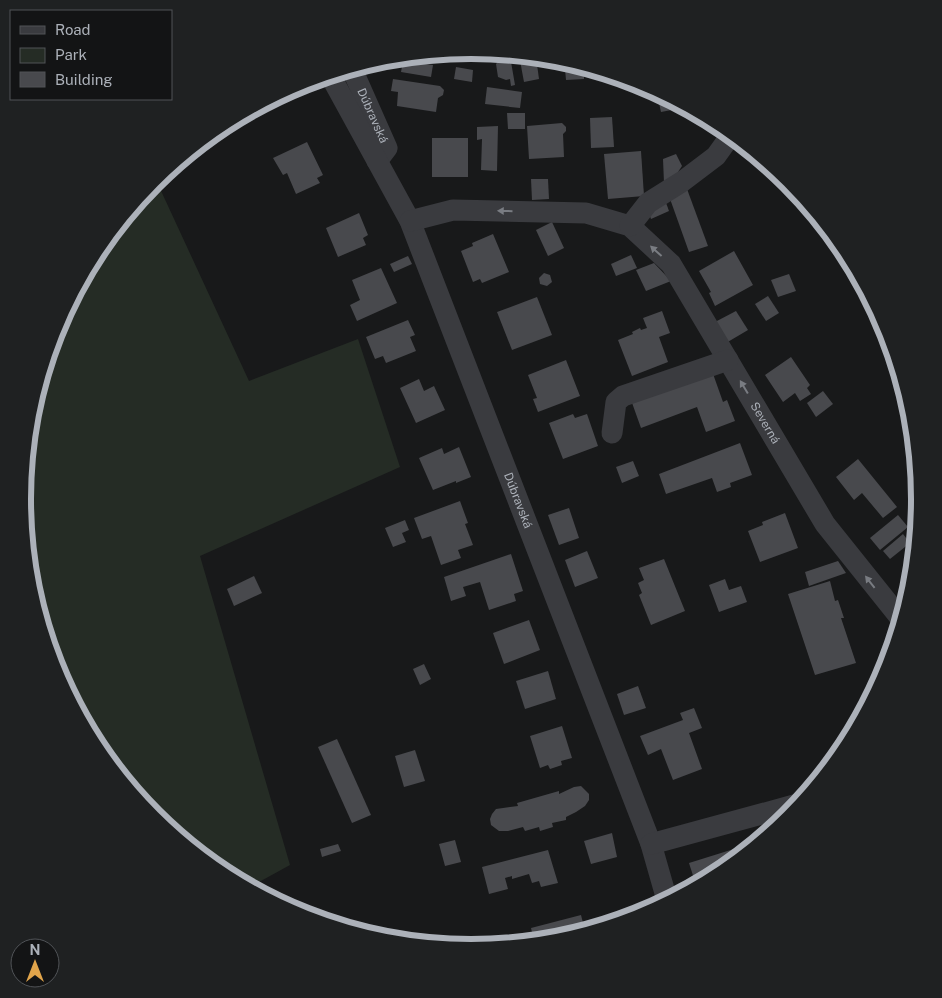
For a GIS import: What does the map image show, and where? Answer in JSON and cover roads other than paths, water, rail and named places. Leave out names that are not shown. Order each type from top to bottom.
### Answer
[{"type":"street","name":"Dúbravská","points":[[355,75],[387,148],[376,160]]},
{"type":"street","name":"Dúbravská","points":[[334,82],[410,221],[651,844],[665,893]]},
{"type":"street","points":[[630,226],[648,203],[683,181],[716,156],[727,141]]},
{"type":"street","name":"Severná","points":[[410,221],[453,210],[586,213],[630,226],[671,264],[825,524],[896,613]]},
{"type":"street","points":[[612,433],[616,402],[623,396],[728,360]]},
{"type":"street","points":[[651,844],[784,808]]}]
